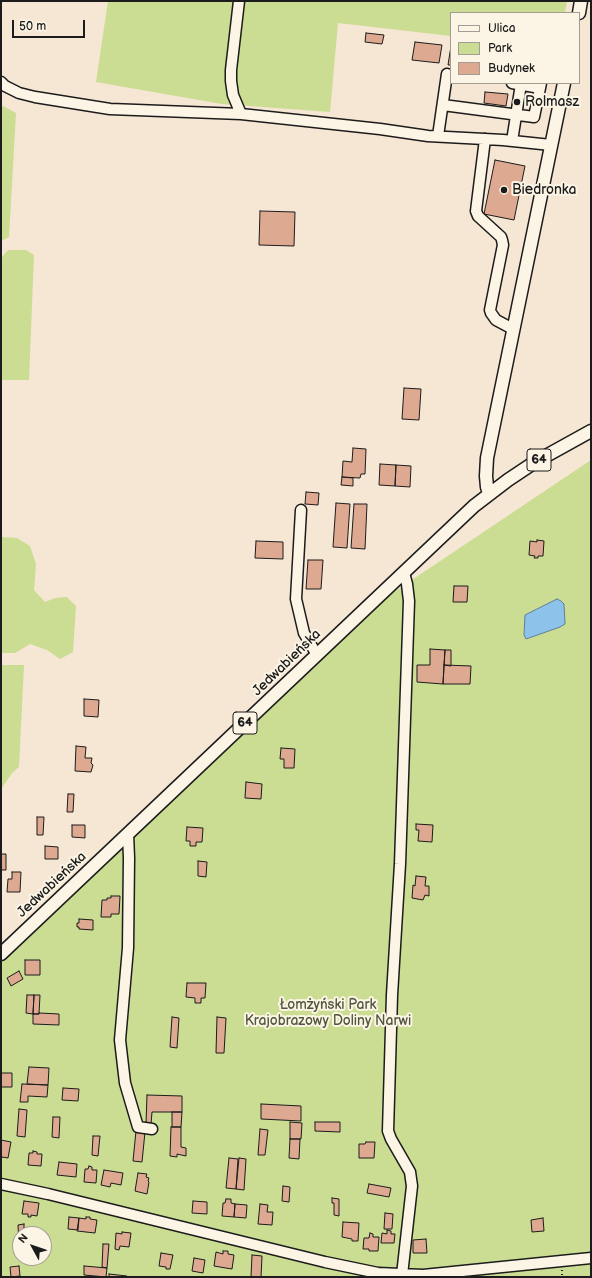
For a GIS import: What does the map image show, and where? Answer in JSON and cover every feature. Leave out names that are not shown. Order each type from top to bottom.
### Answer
[{"type":"main road","points":[[579,12],[581,1]]},
{"type":"main road","points":[[489,493],[486,476],[487,458],[564,84]]},
{"type":"main road","name":"64","points":[[489,493],[535,462],[591,431]]},
{"type":"main road","name":"Jedwabieńska","points":[[1,954],[404,573],[457,521],[489,493]]},
{"type":"street","points":[[239,1],[231,81],[233,94],[241,114]]},
{"type":"street","points":[[438,136],[447,74],[450,75]]},
{"type":"street","points":[[1,82],[5,86],[19,93],[34,97],[110,109],[241,114],[438,136],[551,145]]},
{"type":"street","points":[[443,105],[516,115],[534,117],[540,85],[517,84],[516,115],[512,141]]},
{"type":"street","points":[[485,139],[476,211],[478,216],[501,237],[503,244],[490,310],[491,314],[496,320],[513,329]]},
{"type":"street","points":[[301,510],[296,599],[304,633],[317,655]]},
{"type":"street","points":[[402,1275],[412,1186],[410,1172],[391,1139],[388,1130],[392,995],[400,864],[408,609],[407,584],[404,573]]},
{"type":"street","points":[[128,834],[128,948],[120,1040],[125,1083],[138,1128],[152,1129]]},
{"type":"street","points":[[1,1184],[378,1273],[423,1276],[591,1258]]},
{"type":"green space","points":[[108,1],[567,1],[565,12],[450,12],[450,36],[338,23],[330,112],[222,104],[96,82]]},
{"type":"green space","points":[[3,106],[16,113],[9,237],[1,241],[1,107]]},
{"type":"green space","points":[[8,250],[26,250],[34,255],[29,380],[1,380],[1,258]]},
{"type":"green space","name":"Łomżyński Park Krajobrazowy Doliny Narwi","points":[[591,460],[591,1277],[1,1277],[1,955],[36,926],[388,596]]},
{"type":"green space","points":[[1,537],[17,538],[30,546],[36,564],[34,590],[45,602],[55,598],[67,597],[76,606],[73,652],[60,659],[47,650],[30,644],[15,653],[1,653]]},
{"type":"green space","points":[[1,665],[24,665],[19,767],[12,773],[2,788],[2,804],[1,804]]},
{"type":"water","points":[[557,599],[564,604],[565,624],[526,639],[524,635],[525,615]]},
{"type":"building","points":[[366,33],[384,35],[382,44],[365,42]]},
{"type":"building","points":[[415,42],[442,45],[439,63],[412,60]]},
{"type":"building","points":[[450,52],[450,65],[448,65]]},
{"type":"building","points":[[485,92],[508,94],[506,106],[484,103]]},
{"type":"building","name":"Biedronka","points":[[495,160],[525,166],[514,220],[484,214]]},
{"type":"building","points":[[260,211],[295,212],[294,246],[259,245]]},
{"type":"building","points":[[404,388],[421,389],[419,420],[402,419]]},
{"type":"building","points":[[353,448],[366,449],[365,474],[361,474],[360,478],[342,477],[343,461],[352,462]]},
{"type":"building","points":[[380,464],[396,465],[395,486],[379,485]]},
{"type":"building","points":[[396,465],[411,466],[410,487],[395,486]]},
{"type":"building","points":[[342,477],[353,478],[353,486],[341,485]]},
{"type":"building","points":[[306,492],[319,493],[318,505],[305,504]]},
{"type":"building","points":[[336,503],[350,504],[347,548],[333,547]]},
{"type":"building","points":[[354,504],[367,504],[365,549],[351,548]]},
{"type":"building","points":[[537,540],[544,541],[543,556],[534,558],[535,556],[529,555],[530,541],[537,542]]},
{"type":"building","points":[[256,541],[283,542],[283,559],[255,558]]},
{"type":"building","points":[[308,560],[323,560],[321,589],[306,589]]},
{"type":"building","points":[[454,586],[468,586],[467,602],[453,602]]},
{"type":"building","points":[[430,649],[445,650],[443,684],[417,682],[417,665],[430,665]]},
{"type":"building","points":[[445,650],[451,650],[451,666],[444,665]]},
{"type":"building","points":[[444,665],[471,666],[470,684],[443,684]]},
{"type":"building","points":[[84,699],[99,700],[98,717],[84,716]]},
{"type":"building","points":[[76,746],[86,747],[85,758],[92,758],[91,763],[93,765],[91,772],[75,771]]},
{"type":"building","points":[[281,748],[295,749],[294,768],[284,768],[284,759],[280,759]]},
{"type":"building","points":[[246,782],[262,784],[261,799],[245,798]]},
{"type":"building","points":[[68,794],[74,794],[73,812],[67,812]]},
{"type":"building","points":[[37,817],[44,817],[43,835],[37,835]]},
{"type":"building","points":[[416,824],[433,825],[432,842],[418,841],[419,830],[416,830]]},
{"type":"building","points":[[72,825],[85,825],[85,838],[72,837]]},
{"type":"building","points":[[187,827],[203,828],[202,842],[196,842],[196,846],[190,846],[190,841],[186,841]]},
{"type":"building","points":[[45,846],[58,847],[58,859],[45,859]]},
{"type":"building","points":[[1,854],[6,854],[6,870],[1,870]]},
{"type":"building","points":[[198,861],[207,862],[206,877],[198,876]]},
{"type":"building","points":[[12,872],[21,872],[20,892],[7,892],[8,879],[12,879]]},
{"type":"building","points":[[416,876],[426,877],[425,886],[429,886],[429,896],[425,895],[423,900],[412,898],[413,885],[415,886]]},
{"type":"building","points":[[111,896],[120,896],[119,914],[111,914],[111,917],[101,917],[102,900],[107,900],[107,898],[111,898]]},
{"type":"building","points":[[79,919],[93,920],[93,930],[79,929],[79,927],[77,927],[77,923],[79,923]]},
{"type":"building","points":[[25,960],[40,960],[40,975],[25,975]]},
{"type":"building","points":[[19,971],[23,979],[11,986],[7,978]]},
{"type":"building","points":[[187,983],[206,983],[205,998],[201,998],[201,1003],[195,1003],[195,998],[186,997]]},
{"type":"building","points":[[27,995],[34,995],[33,1014],[26,1013]]},
{"type":"building","points":[[34,995],[40,995],[39,1014],[33,1014]]},
{"type":"building","points":[[33,1014],[59,1014],[59,1025],[33,1024]]},
{"type":"building","points":[[172,1017],[179,1018],[177,1048],[170,1047]]},
{"type":"building","points":[[217,1017],[226,1018],[224,1053],[216,1053]]},
{"type":"building","points":[[29,1067],[49,1068],[48,1085],[27,1084]]},
{"type":"building","points":[[1,1073],[12,1073],[12,1087],[1,1087]]},
{"type":"building","points":[[22,1084],[48,1085],[47,1097],[28,1096],[28,1102],[20,1102]]},
{"type":"building","points":[[63,1088],[79,1089],[78,1101],[62,1100]]},
{"type":"building","points":[[147,1095],[182,1096],[182,1112],[152,1112],[151,1124],[146,1124]]},
{"type":"building","points":[[261,1104],[301,1106],[301,1121],[261,1119]]},
{"type":"building","points":[[19,1109],[27,1110],[25,1137],[17,1136]]},
{"type":"building","points":[[172,1112],[182,1112],[181,1127],[172,1127]]},
{"type":"building","points":[[53,1117],[60,1117],[59,1138],[52,1137]]},
{"type":"building","points":[[290,1122],[302,1123],[301,1139],[290,1139]]},
{"type":"building","points":[[315,1122],[340,1122],[340,1132],[315,1131]]},
{"type":"building","points":[[171,1127],[181,1127],[181,1147],[186,1148],[186,1156],[177,1154],[177,1157],[170,1156]]},
{"type":"building","points":[[260,1129],[268,1130],[265,1155],[258,1155]]},
{"type":"building","points":[[136,1131],[145,1132],[142,1162],[133,1161]]},
{"type":"building","points":[[93,1136],[100,1136],[98,1156],[92,1155]]},
{"type":"building","points":[[290,1139],[300,1139],[299,1159],[289,1158]]},
{"type":"building","points":[[1,1140],[11,1142],[8,1158],[2,1157],[1,1160]]},
{"type":"building","points":[[366,1142],[375,1142],[374,1158],[359,1158],[359,1144],[365,1144]]},
{"type":"building","points":[[33,1151],[37,1152],[37,1154],[42,1154],[41,1166],[28,1165],[29,1153],[33,1153]]},
{"type":"building","points":[[229,1158],[238,1159],[236,1189],[226,1188]]},
{"type":"building","points":[[239,1158],[246,1159],[244,1190],[236,1189]]},
{"type":"building","points":[[59,1162],[77,1164],[76,1177],[57,1175]]},
{"type":"building","points":[[89,1166],[92,1167],[92,1170],[97,1170],[96,1183],[84,1182],[85,1169],[88,1169]]},
{"type":"building","points":[[104,1170],[123,1173],[121,1185],[111,1183],[110,1187],[101,1185]]},
{"type":"building","points":[[138,1173],[147,1174],[146,1177],[149,1178],[147,1194],[135,1191]]},
{"type":"building","points":[[369,1184],[391,1188],[389,1197],[367,1193]]},
{"type":"building","points":[[283,1186],[290,1187],[289,1202],[282,1201]]},
{"type":"building","points":[[332,1198],[339,1199],[339,1216],[334,1215],[334,1203],[332,1203]]},
{"type":"building","points":[[226,1199],[231,1199],[231,1203],[235,1204],[234,1217],[222,1216],[223,1203],[225,1203]]},
{"type":"building","points":[[24,1201],[39,1203],[37,1216],[31,1215],[31,1217],[28,1217],[28,1214],[22,1214]]},
{"type":"building","points":[[193,1201],[207,1202],[207,1214],[192,1213]]},
{"type":"building","points":[[235,1204],[247,1205],[246,1218],[234,1217]]},
{"type":"building","points":[[260,1204],[268,1205],[267,1212],[273,1212],[272,1225],[258,1224]]},
{"type":"building","points":[[385,1213],[393,1214],[392,1229],[384,1229]]},
{"type":"building","points":[[69,1217],[79,1218],[78,1230],[68,1229]]},
{"type":"building","points":[[86,1217],[97,1220],[95,1233],[77,1231],[79,1218],[86,1219]]},
{"type":"building","points":[[543,1218],[544,1231],[532,1232],[531,1220]]},
{"type":"building","points":[[343,1222],[359,1223],[358,1241],[352,1241],[352,1239],[342,1237]]},
{"type":"building","points":[[387,1230],[391,1231],[391,1234],[395,1234],[394,1243],[381,1243],[382,1233],[387,1234]]},
{"type":"building","points":[[122,1232],[131,1233],[129,1247],[120,1246],[119,1250],[115,1249],[116,1233],[122,1234]]},
{"type":"building","points":[[370,1233],[373,1234],[373,1237],[379,1237],[378,1251],[363,1249],[364,1238],[369,1238]]},
{"type":"building","points":[[426,1239],[427,1253],[413,1253],[413,1240]]},
{"type":"building","points":[[103,1244],[109,1244],[107,1268],[102,1267]]},
{"type":"building","points":[[223,1251],[228,1251],[228,1254],[234,1255],[232,1269],[214,1266],[216,1252],[223,1254]]},
{"type":"building","points":[[161,1253],[173,1255],[170,1269],[159,1266]]},
{"type":"building","points":[[252,1255],[262,1256],[261,1277],[251,1277]]},
{"type":"building","points":[[194,1258],[205,1260],[203,1273],[192,1271]]},
{"type":"building","points":[[19,1266],[20,1276],[11,1277],[10,1267]]},
{"type":"building","points":[[84,1266],[107,1268],[106,1277],[84,1275]]},
{"type":"building","points":[[109,1274],[127,1276],[109,1277]]},
{"type":"place","name":"Rolmasz","points":[[517,102]]},
{"type":"place","name":"Biedronka","points":[[504,190]]}]
